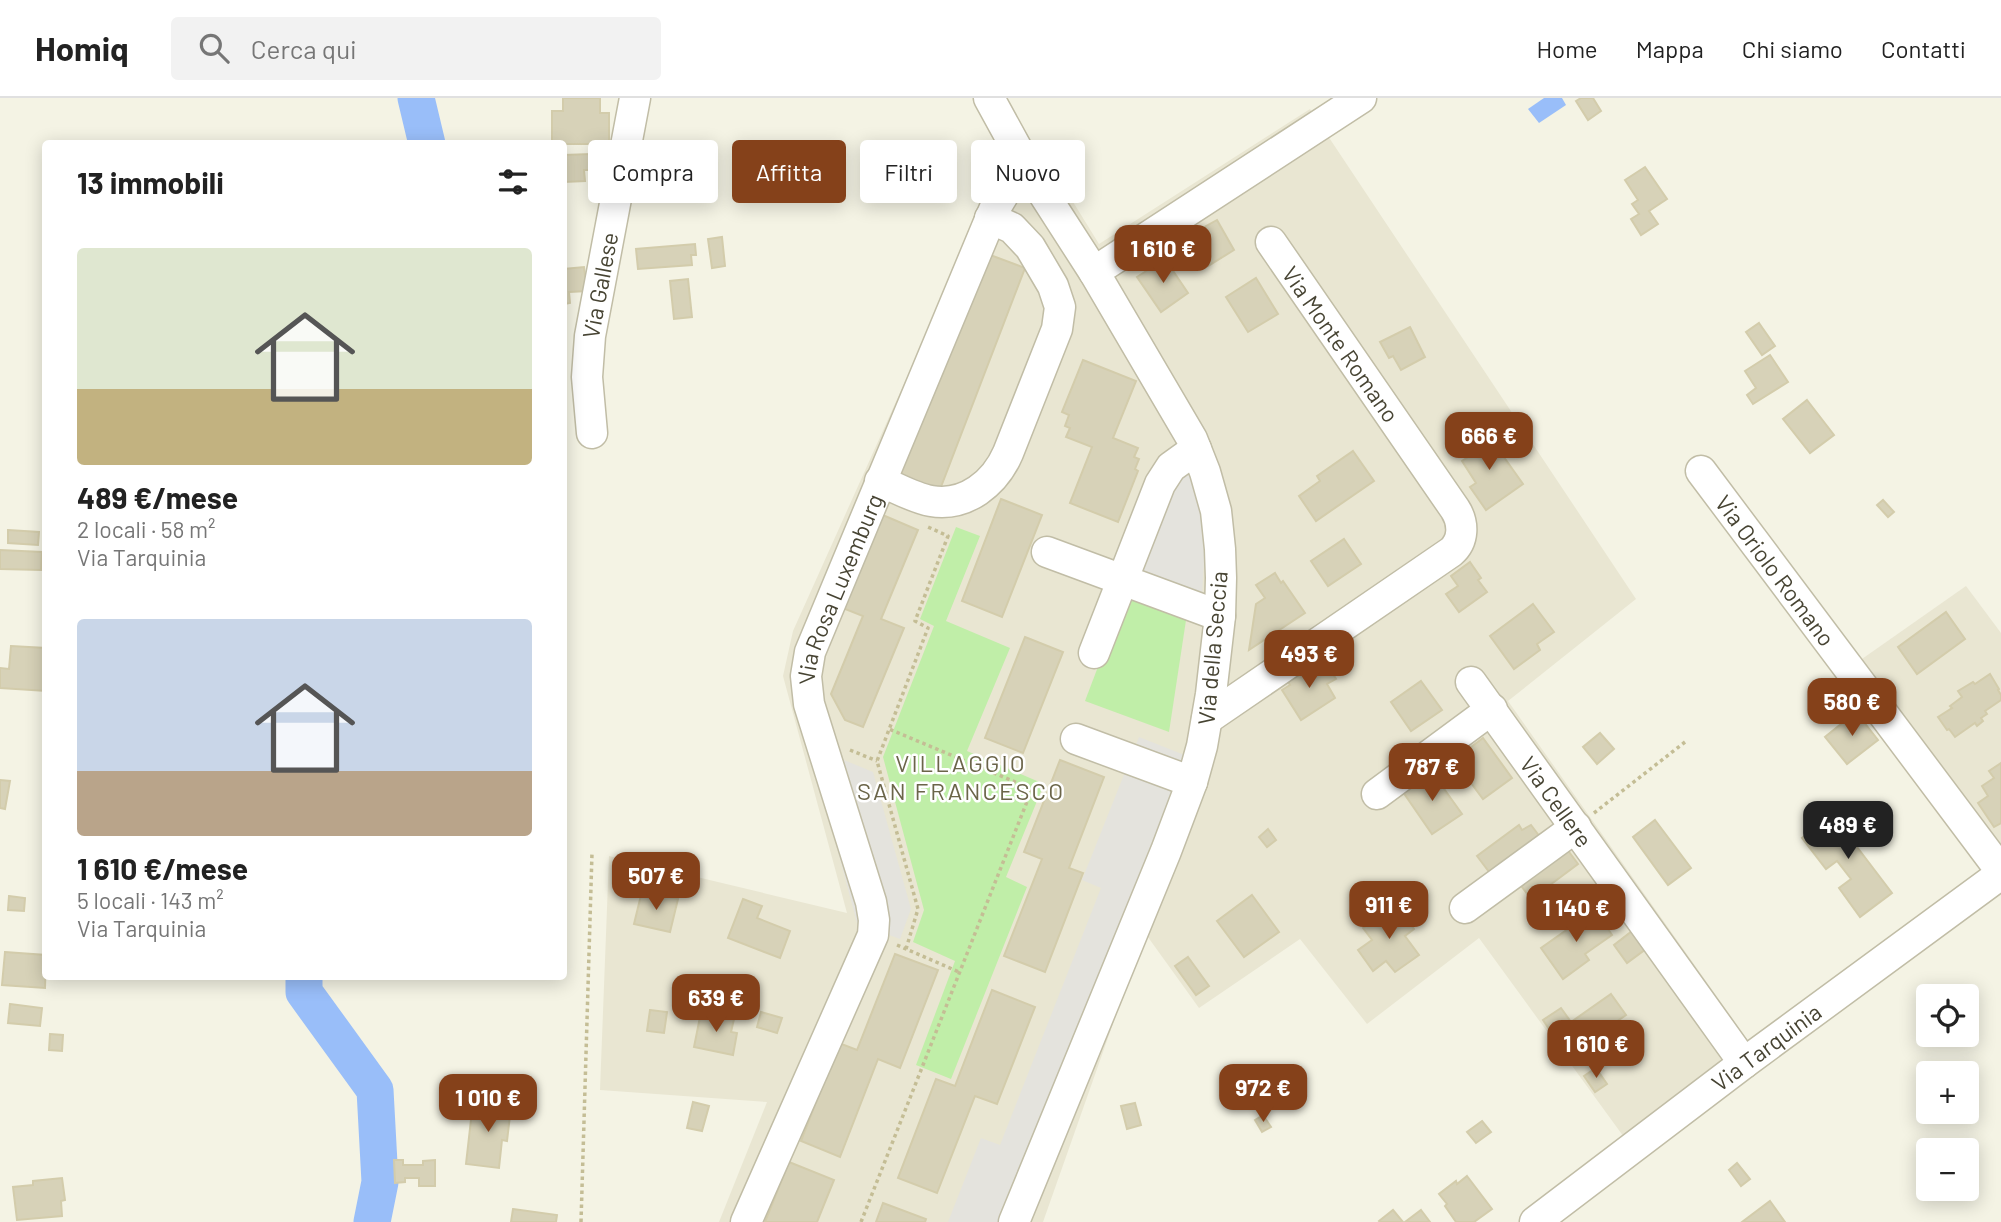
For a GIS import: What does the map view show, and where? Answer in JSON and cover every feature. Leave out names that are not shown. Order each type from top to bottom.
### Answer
[{"type":"street","name":"Via Gallese","points":[[592,433],[587,377],[590,336],[635,98]]},
{"type":"street","name":"Via della Seccia","points":[[989,98],[1012,140]]},
{"type":"street","points":[[1094,272],[1361,98]]},
{"type":"street","name":"Via Rosa Luxemburg","points":[[746,1222],[873,935],[871,902],[807,696],[806,676],[813,643],[998,203]]},
{"type":"street","name":"Via della Seccia","points":[[1014,1222],[1192,782],[1208,719],[1220,616],[1219,529],[1209,484],[1196,449],[1094,272],[1050,203]]},
{"type":"street","points":[[880,481],[922,499],[952,501],[969,496],[986,485],[1000,470],[1008,453],[1057,329],[1060,307],[1053,286],[1030,247],[1012,228],[990,218]]},
{"type":"street","name":"Via Monte Romano","points":[[1208,719],[1451,552],[1457,546],[1462,533],[1455,509],[1270,242]]},
{"type":"street","points":[[1094,653],[1164,477],[1177,461],[1196,449]]},
{"type":"street","name":"Via Oriolo Romano","points":[[1701,471],[2001,872]]},
{"type":"street","points":[[1047,552],[1220,616]]},
{"type":"street","name":"Via Cellere","points":[[1471,682],[1744,1063]]},
{"type":"street","points":[[1377,794],[1492,709]]},
{"type":"street","points":[[1076,739],[1192,782]]},
{"type":"street","points":[[1465,908],[1576,827]]},
{"type":"street","name":"Via Tarquinia","points":[[1535,1222],[2001,872]]},
{"type":"path","points":[[906,949],[918,909],[877,761],[928,628],[915,621],[948,536],[922,525]]},
{"type":"path","points":[[861,1222],[1032,789],[889,729]]},
{"type":"path","points":[[1576,827],[1685,742]]},
{"type":"path","points":[[581,1222],[592,853]]},
{"type":"path","points":[[873,935],[959,972]]},
{"type":"shaded area","points":[[1310,109],[1636,599],[1508,701],[1761,1059],[1637,1155],[1479,938],[1367,1024],[1300,939],[1199,1008],[1145,933],[1043,1222],[719,1222],[767,1102],[600,1090],[609,856],[847,913],[783,676],[793,631],[985,203],[1074,203],[1099,244]]},
{"type":"shaded area","points":[[1189,466],[1206,525],[1202,596],[1138,573],[1173,475]]},
{"type":"shaded area","points":[[1966,586],[2001,633],[2001,877],[1842,673]]},
{"type":"shaded area","points":[[1139,737],[1187,756],[1004,1222],[948,1222],[981,1138],[1000,1145],[1101,888],[1082,880]]},
{"type":"shaded area","points":[[810,746],[873,772],[911,909],[900,939],[857,923]]},
{"type":"green space","points":[[956,527],[980,536],[946,621],[1010,648],[967,751],[1044,784],[1006,877],[1027,887],[951,1079],[916,1065],[955,961],[913,942],[924,910],[883,757],[934,626],[920,619]]},
{"type":"green space","points":[[1129,585],[1188,607],[1169,732],[1085,701]]},
{"type":"water","points":[[1544,98],[1562,98],[1566,105],[1539,123],[1528,109]]},
{"type":"building","points":[[563,98],[600,98],[600,113],[609,113],[609,140],[567,144],[567,140],[552,140],[552,111],[563,111]]},
{"type":"building","points":[[1593,98],[1601,111],[1588,120],[1576,101]]},
{"type":"building","points":[[588,154],[588,170],[584,170],[585,181],[567,182],[567,155]]},
{"type":"building","points":[[1645,167],[1667,199],[1649,211],[1658,224],[1641,235],[1631,219],[1639,214],[1632,204],[1638,200],[1625,180]]},
{"type":"building","points":[[1217,220],[1234,250],[1208,266],[1190,235]]},
{"type":"building","points":[[722,237],[725,266],[712,268],[708,239]]},
{"type":"building","points":[[695,244],[696,255],[691,255],[692,265],[638,269],[636,249]]},
{"type":"building","points":[[985,253],[1025,268],[939,492],[899,477]]},
{"type":"building","points":[[1165,259],[1188,293],[1161,312],[1137,277]]},
{"type":"building","points":[[584,267],[587,291],[569,292],[570,303],[567,304],[567,269]]},
{"type":"building","points":[[1256,278],[1278,314],[1248,332],[1226,297]]},
{"type":"building","points":[[688,279],[692,317],[674,319],[670,281]]},
{"type":"building","points":[[1759,323],[1775,346],[1762,355],[1746,332]]},
{"type":"building","points":[[1410,327],[1425,357],[1401,370],[1393,356],[1389,358],[1380,342]]},
{"type":"building","points":[[1770,355],[1788,382],[1753,404],[1747,395],[1756,388],[1745,371]]},
{"type":"building","points":[[1083,360],[1136,381],[1113,438],[1138,448],[1134,457],[1139,459],[1135,469],[1138,471],[1118,522],[1070,503],[1092,447],[1066,437],[1070,428],[1065,426],[1069,415],[1062,412]]},
{"type":"building","points":[[1807,400],[1834,435],[1810,453],[1783,419]]},
{"type":"building","points":[[1474,436],[1484,439],[1486,443],[1491,439],[1523,484],[1486,510],[1470,487],[1476,483],[1462,461],[1468,457],[1465,453],[1465,442]]},
{"type":"building","points":[[1353,451],[1374,481],[1316,521],[1299,496],[1320,481],[1317,476]]},
{"type":"building","points":[[1001,499],[1042,515],[1002,617],[962,601]]},
{"type":"building","points":[[1883,500],[1894,512],[1888,517],[1877,505]]},
{"type":"building","points":[[878,513],[918,530],[881,619],[904,628],[863,727],[845,720],[831,694],[863,616],[840,607]]},
{"type":"building","points":[[8,530],[39,532],[38,545],[8,543]]},
{"type":"building","points":[[1344,539],[1361,564],[1328,586],[1311,561]]},
{"type":"building","points":[[0,550],[42,552],[41,570],[0,569]]},
{"type":"building","points":[[1470,562],[1487,592],[1459,612],[1446,594],[1458,586],[1451,576]]},
{"type":"building","points":[[1275,573],[1305,613],[1249,650],[1256,604],[1265,598],[1256,585]]},
{"type":"building","points":[[1533,604],[1554,632],[1537,644],[1540,650],[1514,669],[1490,636]]},
{"type":"building","points":[[1946,612],[1965,639],[1917,674],[1898,647]]},
{"type":"building","points":[[1025,637],[1063,652],[1023,753],[985,738]]},
{"type":"building","points":[[11,646],[42,648],[42,691],[0,688],[0,668],[9,669]]},
{"type":"building","points":[[1310,663],[1317,673],[1328,666],[1336,679],[1327,684],[1335,698],[1301,720],[1282,690],[1290,685],[1286,678]]},
{"type":"building","points":[[1990,674],[1999,689],[2001,700],[1985,711],[1987,714],[1977,726],[1975,723],[1955,737],[1938,717],[1962,697],[1958,691]]},
{"type":"building","points":[[1421,681],[1442,710],[1411,731],[1391,702]]},
{"type":"building","points":[[1856,712],[1878,740],[1847,764],[1825,737]]},
{"type":"building","points":[[1600,733],[1614,749],[1597,764],[1583,747]]},
{"type":"building","points":[[1483,738],[1512,778],[1483,799],[1454,760]]},
{"type":"building","points":[[1060,760],[1104,777],[1069,868],[1083,873],[1045,972],[1004,956],[1042,859],[1024,852]]},
{"type":"building","points":[[2001,763],[2001,823],[1994,827],[1978,803],[1988,796],[1982,786],[1994,778],[1989,771]]},
{"type":"building","points":[[1432,772],[1462,814],[1432,834],[1403,792]]},
{"type":"building","points":[[0,780],[10,781],[5,809],[0,808]]},
{"type":"building","points":[[1842,809],[1863,836],[1854,843],[1892,893],[1860,917],[1839,888],[1851,879],[1837,861],[1826,869],[1802,838]]},
{"type":"building","points":[[1655,820],[1691,868],[1668,885],[1633,837]]},
{"type":"building","points":[[1519,825],[1522,830],[1531,825],[1540,837],[1490,873],[1477,856]]},
{"type":"building","points":[[1268,829],[1276,840],[1267,847],[1259,837]]},
{"type":"building","points":[[1561,841],[1578,864],[1531,899],[1513,875]]},
{"type":"building","points":[[642,891],[678,899],[670,932],[634,924]]},
{"type":"building","points":[[1252,895],[1279,932],[1244,957],[1217,921]]},
{"type":"building","points":[[9,896],[25,898],[24,911],[8,910]]},
{"type":"building","points":[[743,899],[762,906],[757,918],[790,931],[780,958],[728,938]]},
{"type":"building","points":[[1396,904],[1414,929],[1405,936],[1419,955],[1395,972],[1386,961],[1373,971],[1358,950],[1372,940],[1363,928]]},
{"type":"building","points":[[1595,910],[1612,935],[1585,954],[1589,960],[1563,979],[1541,948]]},
{"type":"building","points":[[1636,928],[1650,946],[1627,963],[1614,945]]},
{"type":"building","points":[[5,952],[42,955],[42,980],[45,980],[45,988],[2,985]]},
{"type":"building","points":[[895,954],[938,970],[900,1068],[878,1059],[840,1157],[801,1141],[839,1043],[857,1050]]},
{"type":"building","points":[[1188,957],[1209,986],[1196,995],[1175,966]]},
{"type":"building","points":[[992,990],[1035,1007],[997,1104],[975,1096],[937,1193],[898,1178],[936,1079],[955,1086]]},
{"type":"building","points":[[1611,994],[1626,1015],[1577,1049],[1562,1028],[1553,1035],[1543,1020],[1561,1008],[1571,1022]]},
{"type":"building","points":[[10,1004],[42,1008],[40,1026],[8,1023]]},
{"type":"building","points":[[650,1010],[667,1012],[664,1033],[647,1031]]},
{"type":"building","points":[[701,1012],[734,1019],[731,1032],[737,1033],[733,1055],[694,1047]]},
{"type":"building","points":[[761,1012],[782,1018],[777,1033],[757,1027]]},
{"type":"building","points":[[50,1034],[63,1035],[62,1051],[49,1050]]},
{"type":"building","points":[[1596,1068],[1607,1084],[1595,1092],[1584,1076]]},
{"type":"building","points":[[473,1102],[511,1107],[507,1141],[502,1140],[499,1168],[466,1164]]},
{"type":"building","points":[[693,1102],[709,1106],[702,1131],[687,1128]]},
{"type":"building","points":[[1135,1103],[1141,1125],[1127,1129],[1121,1106]]},
{"type":"building","points":[[1263,1115],[1271,1127],[1262,1132],[1255,1120]]},
{"type":"building","points":[[1482,1121],[1491,1132],[1476,1143],[1467,1132]]},
{"type":"building","points":[[394,1160],[403,1160],[403,1165],[423,1165],[423,1161],[435,1160],[435,1186],[419,1186],[419,1178],[405,1178],[405,1182],[395,1183]]},
{"type":"building","points":[[789,1162],[834,1180],[817,1222],[765,1222]]},
{"type":"building","points":[[1737,1163],[1750,1179],[1741,1186],[1729,1170]]},
{"type":"building","points":[[1467,1176],[1492,1209],[1474,1222],[1456,1222],[1439,1194]]},
{"type":"building","points":[[62,1178],[65,1200],[61,1201],[62,1216],[17,1220],[13,1187],[33,1185],[33,1181]]},
{"type":"building","points":[[1770,1201],[1785,1222],[1742,1222]]},
{"type":"building","points":[[883,1203],[926,1219],[925,1222],[876,1222]]},
{"type":"building","points":[[513,1209],[557,1215],[556,1222],[511,1222]]},
{"type":"building","points":[[1393,1210],[1403,1222],[1379,1221]]},
{"type":"building","points":[[1421,1210],[1430,1222],[1405,1222]]},
{"type":"waterway","points":[[416,98],[426,140]]},
{"type":"waterway","points":[[304,980],[304,992],[375,1090],[380,1182],[372,1222]]},
{"type":"district","name":"VILLAGGIO SAN FRANCESCO","points":[[961,776]]}]
